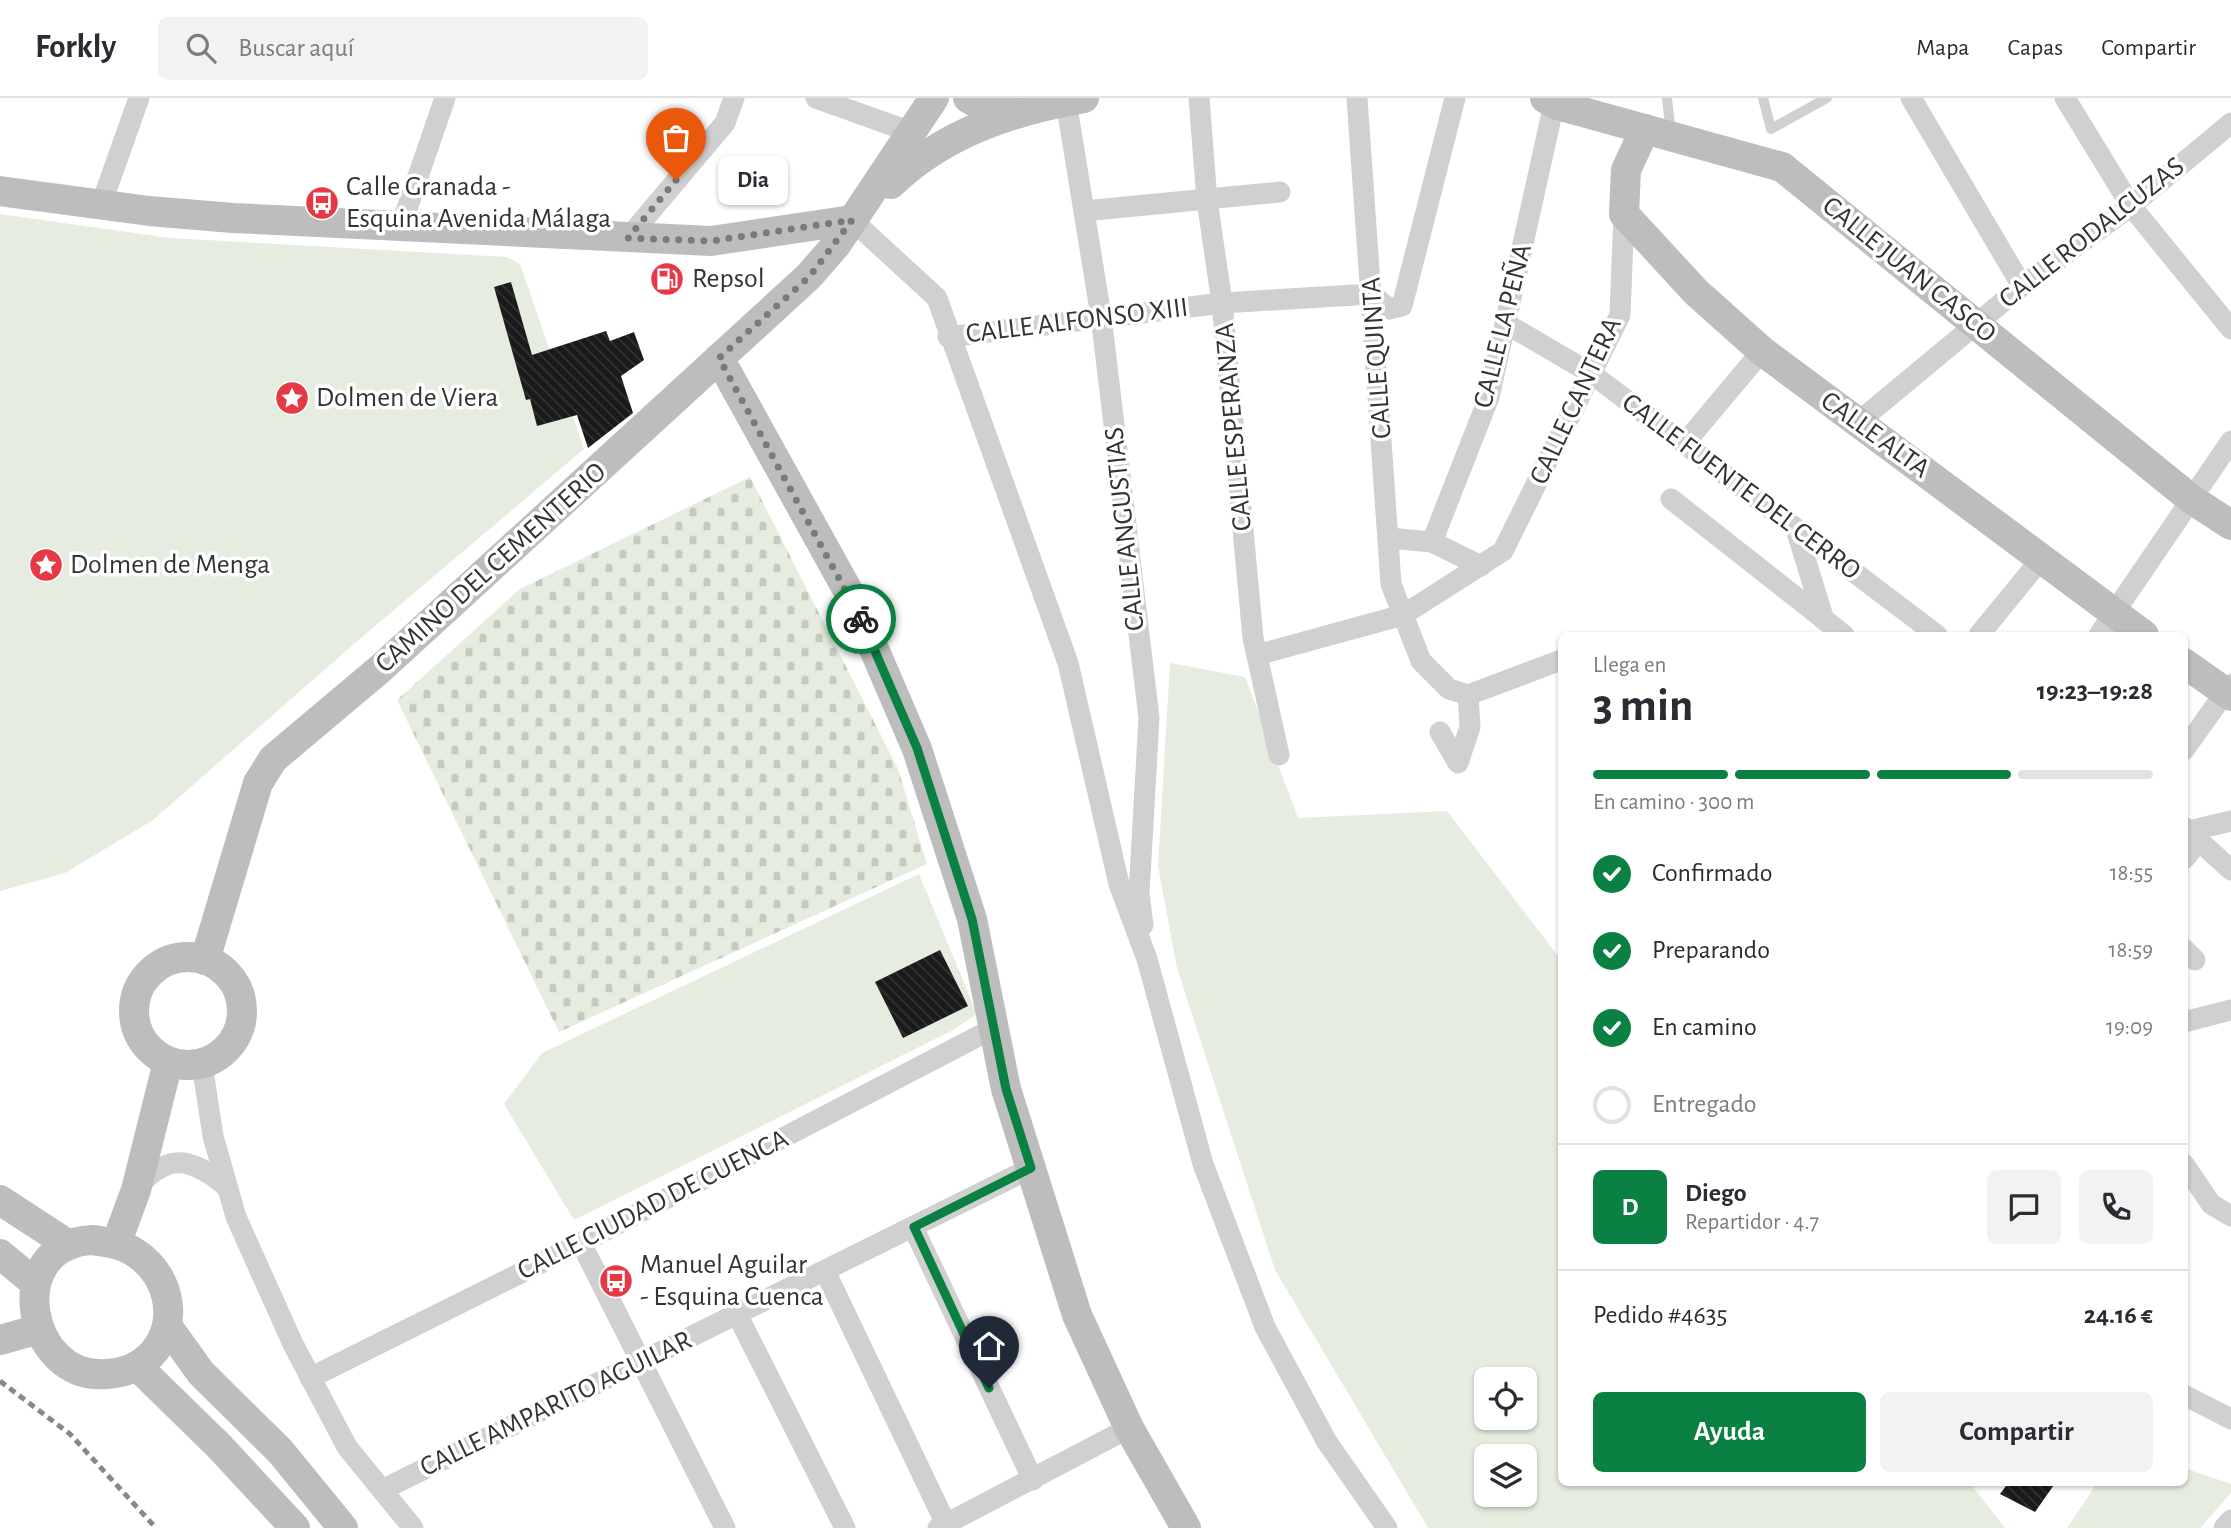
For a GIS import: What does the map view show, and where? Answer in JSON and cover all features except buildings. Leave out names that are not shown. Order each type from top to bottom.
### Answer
[{"type":"street","points":[[101,205],[139,98]]},
{"type":"street","points":[[401,226],[445,98]]},
{"type":"street","points":[[628,238],[725,123],[734,98]]},
{"type":"street","points":[[816,98],[911,132]]},
{"type":"street","points":[[852,220],[934,98]]},
{"type":"street","points":[[968,98],[992,112],[1017,113]]},
{"type":"street","name":"CALLE ESPERANZA","points":[[1199,98],[1207,200],[1222,303],[1257,655],[1279,755]]},
{"type":"street","name":"CALLE QUINTA","points":[[1357,98],[1373,294],[1391,584],[1421,661],[1449,689],[1468,695]]},
{"type":"street","points":[[1373,294],[1389,309],[1402,306],[1455,98]]},
{"type":"street","points":[[1911,98],[2022,286]]},
{"type":"street","points":[[2064,98],[2131,206],[2231,329]]},
{"type":"street","points":[[0,191],[101,205],[233,218],[711,241],[852,220],[917,159],[932,149],[1017,113],[1075,100]]},
{"type":"street","name":"CALLE ANGUSTIAS","points":[[1075,100],[1084,211],[1101,316],[1149,718],[1139,894],[1147,959]]},
{"type":"street","name":"CALLE JUAN CASCO","points":[[1549,101],[1782,167],[2191,499],[2231,525]]},
{"type":"street","name":"CALLE LA PEÑA","points":[[1432,542],[1489,397],[1549,101]]},
{"type":"street","name":"CALLE RODALCUZAS","points":[[1857,423],[2022,286],[2131,206],[2231,123]]},
{"type":"street","name":"CALLE CANTERA","points":[[1257,655],[1403,615],[1503,551],[1620,315],[1626,170],[1658,133]]},
{"type":"street","points":[[1084,211],[1280,192]]},
{"type":"street","name":"CALLE ALTA","points":[[1624,214],[1696,292],[1762,351],[2042,558],[2106,624],[2134,632]]},
{"type":"street","points":[[852,220],[937,298],[948,337],[1068,663],[1119,884],[1147,959],[1203,1164],[1265,1326],[1327,1442],[1387,1528]]},
{"type":"street","name":"CAMINO DEL CEMENTERIO","points":[[205,960],[258,783],[273,759],[380,668],[810,276],[852,220]]},
{"type":"street","name":"CALLE ALFONSO XIII","points":[[948,337],[1222,303],[1373,294]]},
{"type":"street","name":"CALLE FUENTE DEL CERRO","points":[[1505,323],[1592,374],[1933,632]]},
{"type":"street","points":[[1684,444],[1762,351]]},
{"type":"street","points":[[719,358],[852,598],[917,748],[972,919],[1006,1089],[1077,1315],[1129,1428],[1186,1528]]},
{"type":"street","points":[[2106,624],[2231,441]]},
{"type":"street","points":[[1671,499],[1826,627]]},
{"type":"street","points":[[1796,528],[1826,627]]},
{"type":"street","points":[[1389,538],[1432,542],[1480,566]]},
{"type":"street","points":[[1981,632],[2042,558]]},
{"type":"street","points":[[1440,732],[1458,763],[1470,727],[1468,695],[1558,661]]},
{"type":"street","points":[[2188,665],[2229,691],[2188,745]]},
{"type":"street","points":[[2191,833],[2231,821]]},
{"type":"street","points":[[2191,833],[2231,870]]},
{"type":"street","points":[[186,957],[205,960],[220,968],[232,980],[240,996],[242,1013],[239,1030],[231,1045],[218,1057],[202,1064],[168,1062],[152,1052],[141,1038],[135,1020],[135,1002],[141,985],[160,965],[186,957]]},
{"type":"street","points":[[2188,1021],[2231,1010]]},
{"type":"street","name":"CALLE CIUDAD DE CUENCA","points":[[310,1378],[581,1243],[994,1028]]},
{"type":"street","points":[[116,1244],[136,1190],[168,1062]]},
{"type":"street","points":[[202,1064],[214,1136],[236,1217],[310,1378],[347,1447],[413,1528]]},
{"type":"street","points":[[136,1190],[153,1170],[166,1163],[180,1162],[198,1166],[227,1187]]},
{"type":"street","name":"CALLE AMPARITO AGUILAR","points":[[382,1490],[1031,1168]]},
{"type":"street","points":[[2188,1170],[2211,1204],[2231,1216]]},
{"type":"street","points":[[0,1200],[69,1245]]},
{"type":"street","points":[[914,1227],[1033,1480]]},
{"type":"street","points":[[168,1327],[152,1354],[137,1366],[117,1373],[85,1372],[56,1355],[40,1329],[34,1314],[35,1283],[46,1263],[69,1245],[92,1240],[116,1244],[137,1254],[154,1269],[166,1296],[168,1327],[201,1373],[280,1451],[343,1528]]},
{"type":"street","points":[[581,1243],[725,1528]]},
{"type":"street","points":[[0,1254],[35,1283]]},
{"type":"street","points":[[825,1271],[942,1526],[1129,1428]]},
{"type":"street","points":[[737,1314],[845,1528]]},
{"type":"street","points":[[2,1339],[40,1329]]},
{"type":"street","points":[[137,1366],[219,1446],[295,1528]]},
{"type":"street","points":[[2188,1397],[2231,1419]]},
{"type":"street","points":[[2224,1528],[2231,1520]]},
{"type":"lane","points":[[1658,133],[1667,98]]},
{"type":"lane","points":[[1763,98],[1771,129],[1827,98]]},
{"type":"green space","points":[[0,214],[170,238],[507,257],[520,264],[584,449],[362,637],[153,820],[65,873],[0,891]]},
{"type":"green space","points":[[750,477],[898,769],[927,864],[559,1032],[397,700],[520,589]]},
{"type":"green space","points":[[1170,663],[1245,677],[1298,818],[1447,811],[1558,956],[1558,1486],[1972,1486],[2005,1528],[1428,1528],[1275,1270],[1177,968],[1158,866]]},
{"type":"green space","points":[[919,874],[977,1014],[953,1030],[574,1220],[504,1104],[542,1053]]},
{"type":"green space","points":[[2188,1469],[2231,1484],[2231,1493],[2200,1528],[2067,1528],[2095,1486],[2188,1486]]},
{"type":"railway","points":[[0,1381],[70,1434],[156,1528]]},
{"type":"way so far","points":[[676,180],[628,238],[711,241],[852,220],[836,245],[810,276],[719,358],[852,598],[861,619]]},
{"type":"place","name":"Dia","points":[[676,180]]},
{"type":"place","name":"Calle Granada - Esquina Avenida Málaga","points":[[322,203]]},
{"type":"place","name":"Repsol","points":[[667,279]]},
{"type":"place","name":"Dolmen de Viera","points":[[292,398]]},
{"type":"place","name":"Dolmen de Menga","points":[[46,565]]},
{"type":"place","name":"Manuel Aguilar - Esquina Cuenca","points":[[616,1281]]},
{"type":"route","points":[[861,619],[917,748],[972,919],[1006,1089],[1031,1168],[914,1227],[989,1388]]}]
